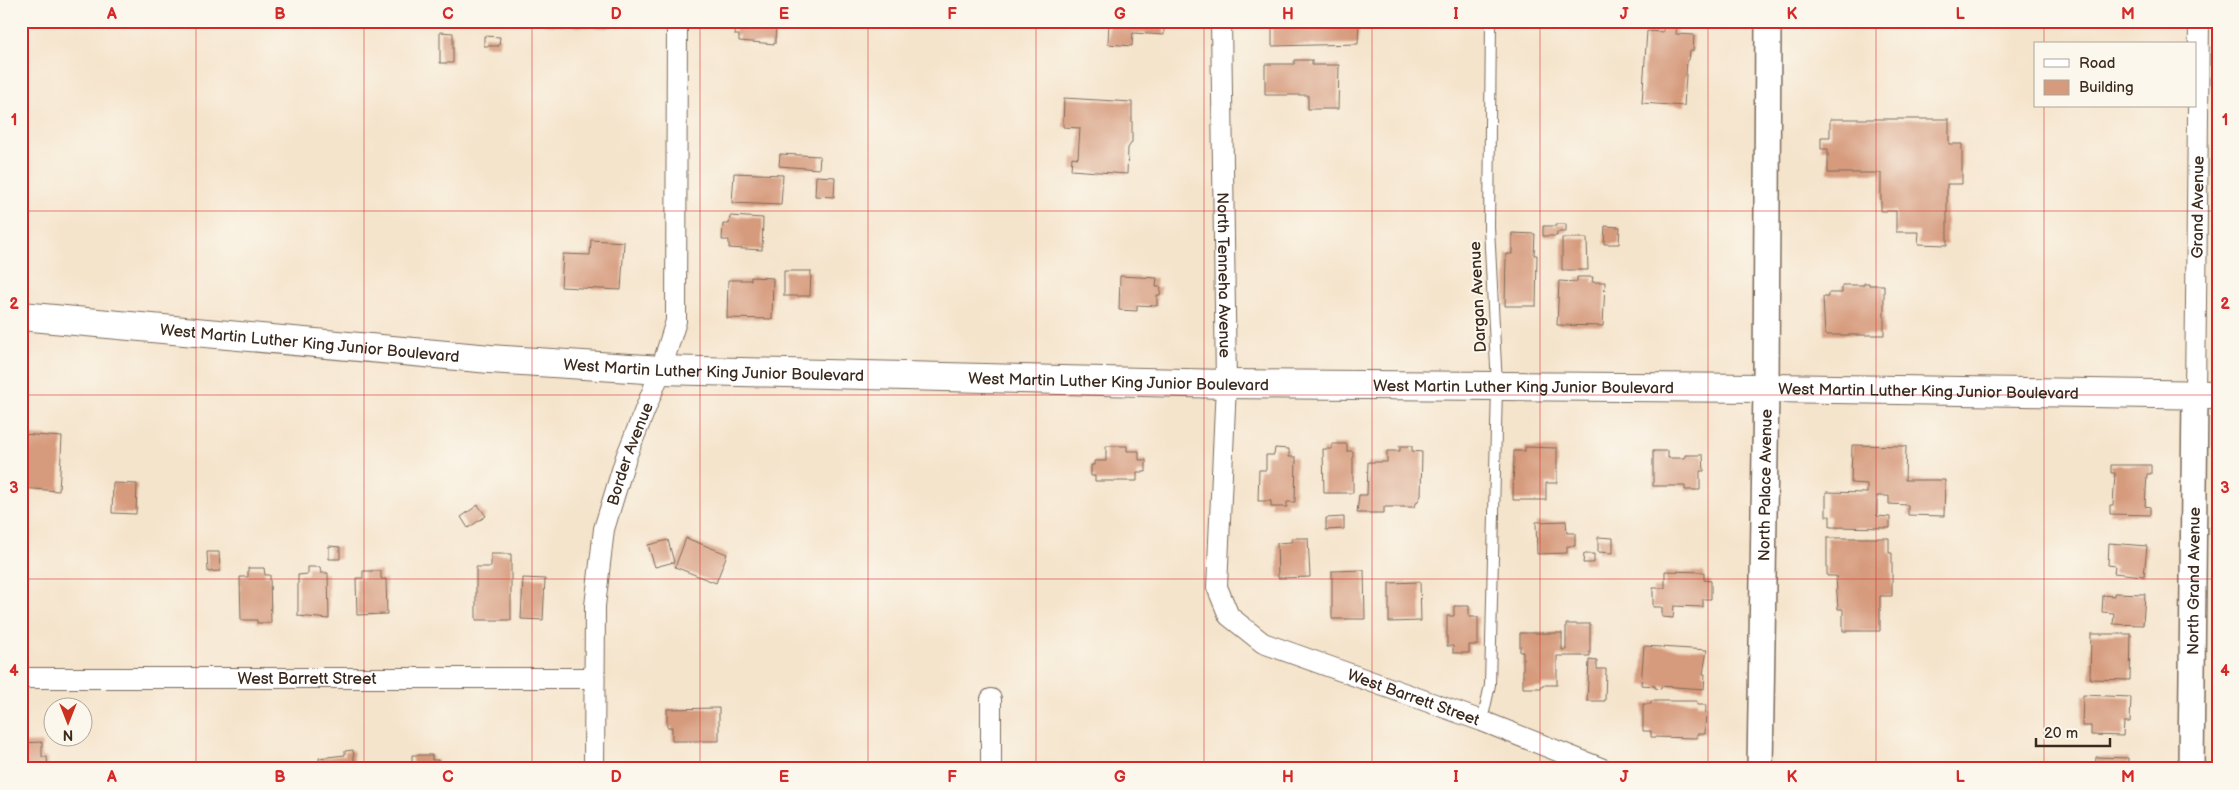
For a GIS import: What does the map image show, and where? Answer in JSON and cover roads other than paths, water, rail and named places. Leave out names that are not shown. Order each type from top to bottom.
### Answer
[{"type":"main road","name":"West Martin Luther King Junior Boulevard","points":[[21,316],[490,359],[661,370],[1226,384],[1766,388],[2207,395]]},
{"type":"street","name":"Border Avenue","points":[[594,769],[595,606],[604,529],[626,457],[661,370],[676,321],[677,21]]},
{"type":"street","name":"North Tenneha Avenue","points":[[1221,21],[1226,384],[1217,587],[1230,616]]},
{"type":"street","name":"North Palace Avenue","points":[[1760,769],[1766,388],[1768,21]]},
{"type":"street","name":"Grand Avenue","points":[[2199,21],[2207,395]]},
{"type":"street","name":"North Grand Avenue","points":[[2192,769],[2207,395]]},
{"type":"street","name":"West Barrett Street","points":[[1230,616],[1263,643],[1482,721],[1603,769]]},
{"type":"street","name":"West Barrett Street","points":[[21,678],[594,678]]},
{"type":"street","points":[[991,699],[992,769]]},
{"type":"lane","name":"Dargan Avenue","points":[[1482,721],[1490,685],[1497,386],[1488,227],[1491,21]]}]
